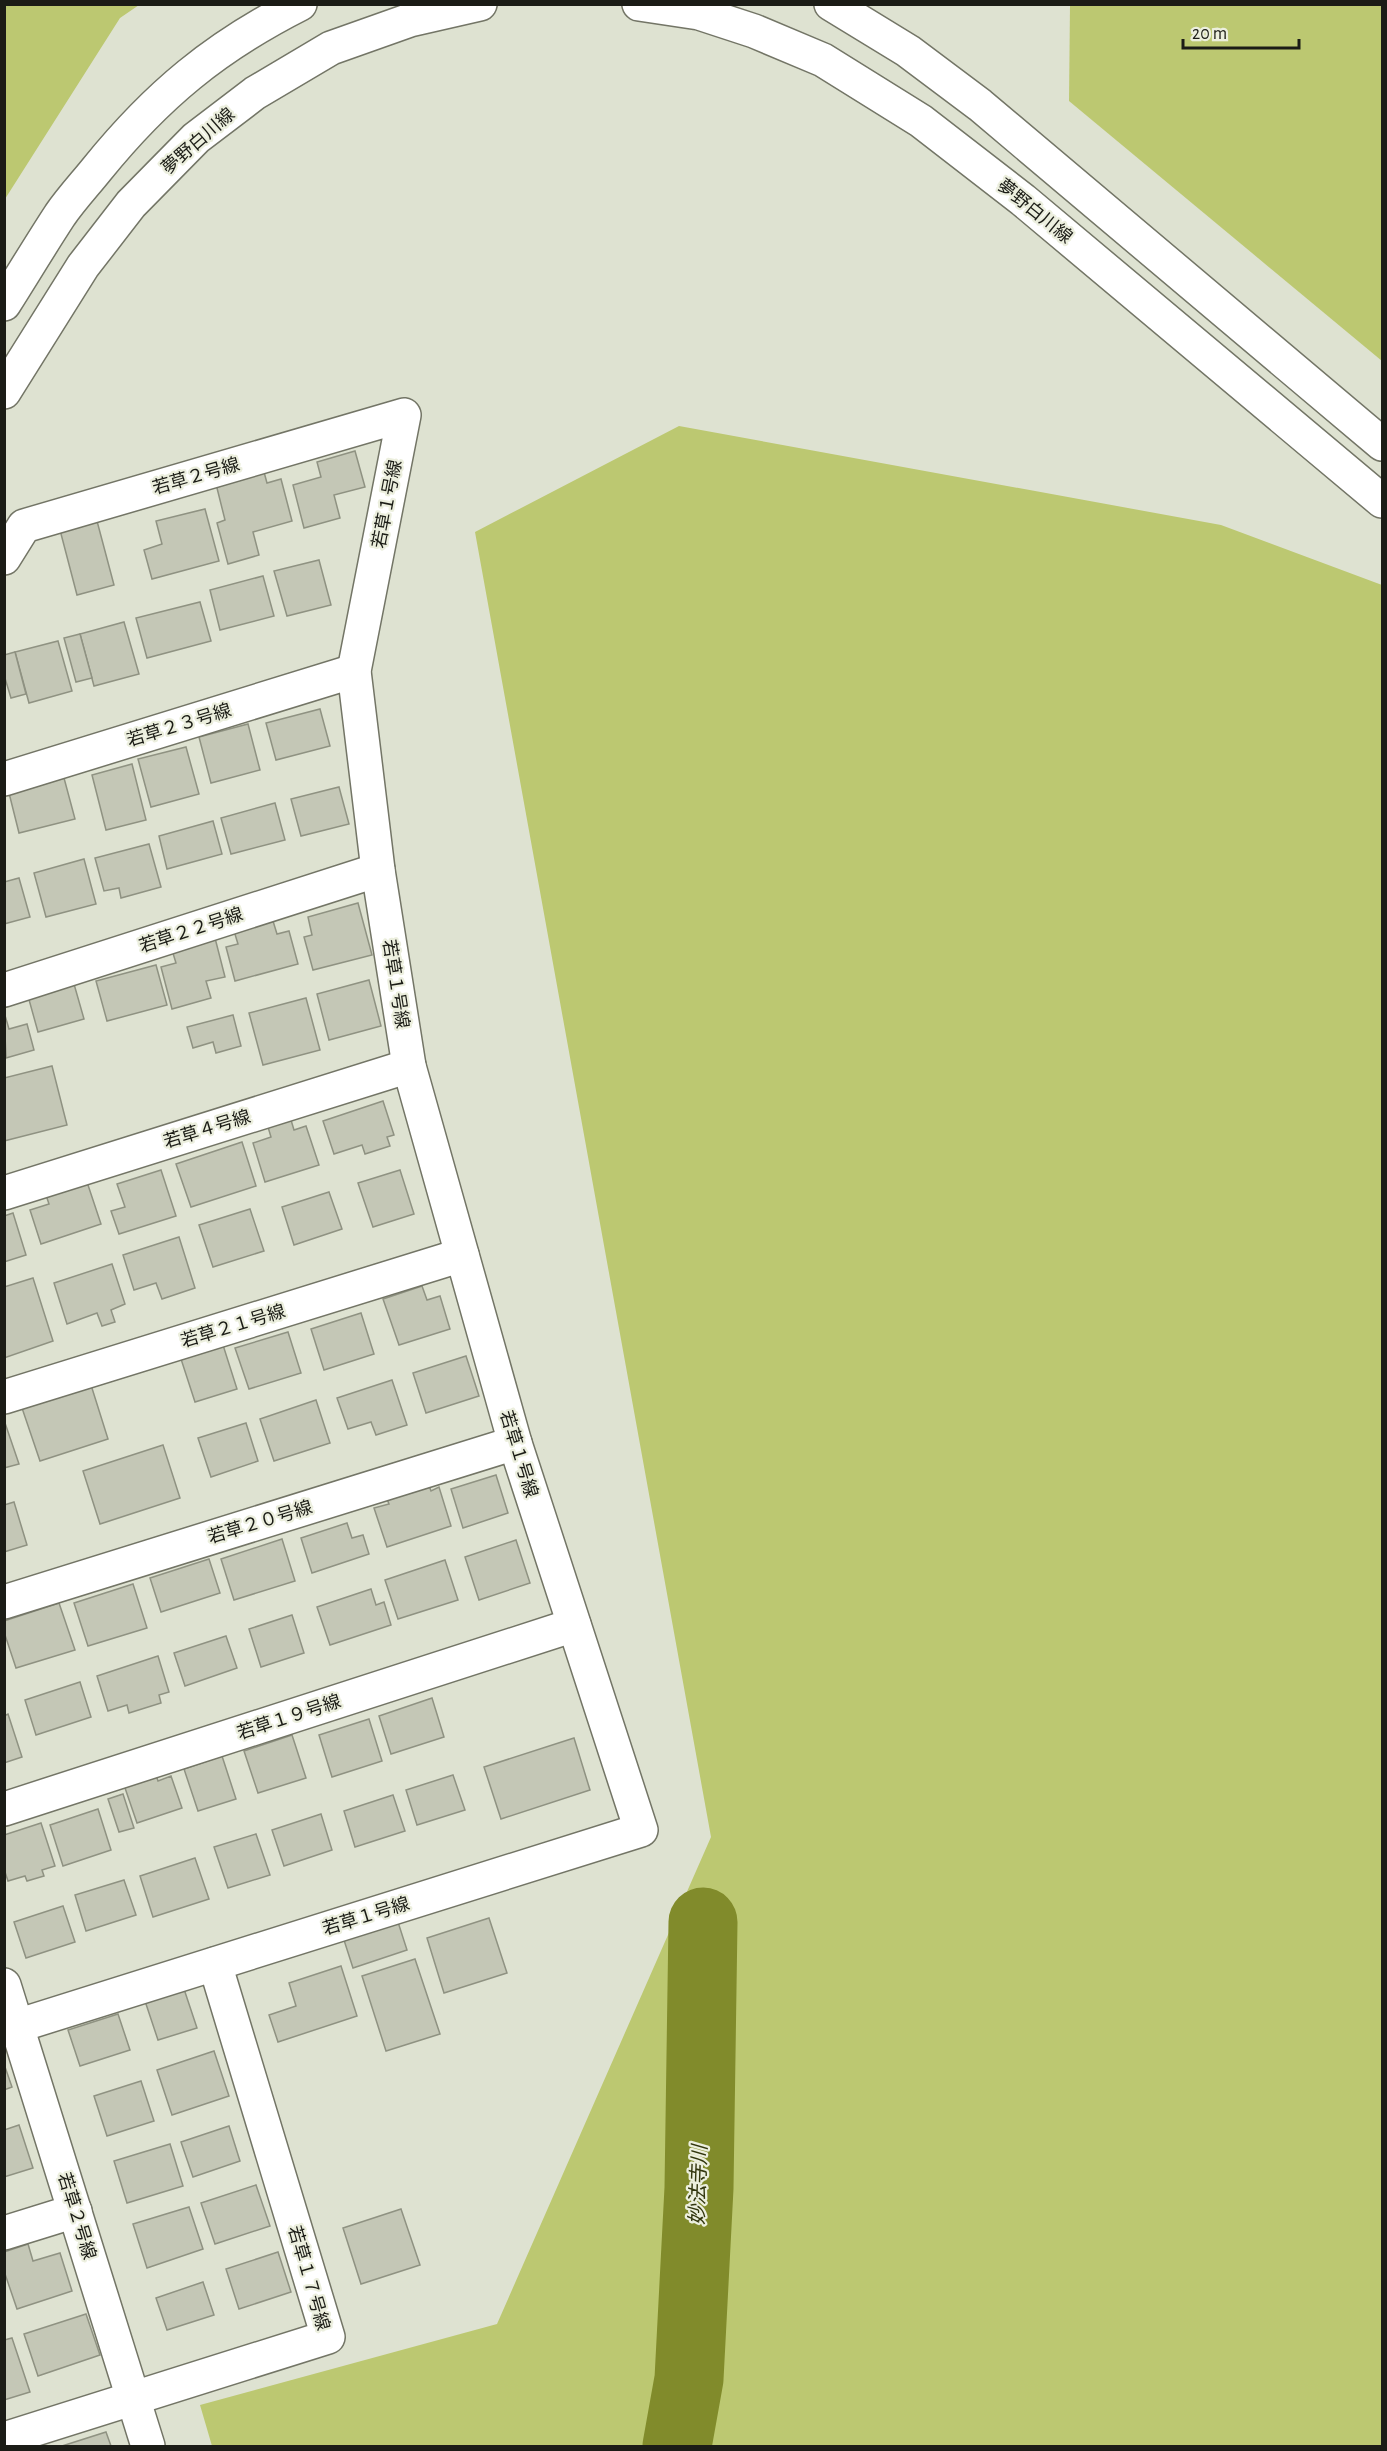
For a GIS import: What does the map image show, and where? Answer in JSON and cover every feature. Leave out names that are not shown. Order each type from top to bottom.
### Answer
[{"type":"street","points":[[4,304],[61,213],[135,124],[207,59],[260,25],[300,4]]},
{"type":"street","name":"夢野白川線","points":[[4,392],[83,266],[131,204],[196,138],[255,93],[331,48],[410,20],[480,4]]},
{"type":"street","name":"夢野白川線","points":[[639,4],[699,13],[754,31],[823,60],[921,121],[1023,200],[1383,501]]},
{"type":"street","points":[[831,4],[908,51],[980,105],[1383,444]]},
{"type":"street","name":"若草２号線","points":[[4,558],[24,526],[404,415]]},
{"type":"street","name":"若草１号線","points":[[11,2028],[641,1830],[514,1443],[409,1066],[378,870],[354,671],[404,415]]},
{"type":"street","name":"若草２３号線","points":[[4,779],[354,671]]},
{"type":"street","name":"若草２２号線","points":[[4,990],[378,870]]},
{"type":"street","name":"若草４号線","points":[[4,1193],[409,1066]]},
{"type":"street","name":"若草２１号線","points":[[4,1397],[462,1255]]},
{"type":"street","name":"若草２０号線","points":[[4,1602],[514,1443]]},
{"type":"street","name":"若草１９号線","points":[[4,1809],[574,1624]]},
{"type":"street","name":"若草１７号線","points":[[4,2439],[328,2337],[215,1964]]},
{"type":"street","name":"若草２号線","points":[[4,1985],[11,2028],[75,2211],[148,2446]]},
{"type":"street","points":[[4,2233],[75,2211]]},
{"type":"green space","points":[[5,4],[139,5],[120,18],[5,199]]},
{"type":"green space","points":[[1070,5],[1382,5],[1382,361],[1069,101]]},
{"type":"green space","points":[[679,426],[1221,525],[1382,585],[1382,2446],[212,2446],[200,2405],[497,2324],[711,1837],[475,532]]},
{"type":"building","points":[[355,451],[365,487],[334,495],[340,518],[304,528],[293,485],[321,477],[317,462]]},
{"type":"building","points":[[264,472],[267,483],[281,479],[292,521],[253,532],[259,555],[228,564],[217,523],[225,520],[216,484]]},
{"type":"building","points":[[205,509],[219,561],[152,579],[144,550],[162,544],[156,521]]},
{"type":"building","points":[[97,521],[114,585],[77,595],[60,530]]},
{"type":"building","points":[[319,560],[331,605],[287,616],[274,571]]},
{"type":"building","points":[[263,576],[274,616],[220,630],[210,590]]},
{"type":"building","points":[[200,602],[211,641],[147,658],[136,618]]},
{"type":"building","points":[[124,622],[139,674],[94,686],[80,634]]},
{"type":"building","points":[[80,634],[92,678],[76,682],[64,638]]},
{"type":"building","points":[[58,641],[72,691],[29,703],[15,652]]},
{"type":"building","points":[[15,652],[26,694],[11,698],[4,675],[4,655]]},
{"type":"building","points":[[320,709],[330,746],[276,760],[266,723]]},
{"type":"building","points":[[248,724],[260,770],[211,783],[199,737]]},
{"type":"building","points":[[186,747],[199,794],[151,807],[138,759]]},
{"type":"building","points":[[132,764],[146,820],[106,830],[92,775]]},
{"type":"building","points":[[64,778],[75,819],[19,833],[9,793]]},
{"type":"building","points":[[339,787],[349,824],[301,836],[291,799]]},
{"type":"building","points":[[275,803],[285,840],[231,854],[221,818]]},
{"type":"building","points":[[213,821],[222,854],[167,869],[159,836]]},
{"type":"building","points":[[149,844],[161,887],[121,898],[119,888],[104,891],[95,858]]},
{"type":"building","points":[[84,859],[96,904],[46,917],[34,873]]},
{"type":"building","points":[[19,878],[30,917],[4,924],[4,882]]},
{"type":"building","points":[[358,903],[372,955],[313,970],[304,937],[312,935],[308,917]]},
{"type":"building","points":[[273,921],[277,934],[289,931],[298,964],[235,981],[226,947],[238,944],[234,931]]},
{"type":"building","points":[[215,938],[225,977],[206,981],[211,998],[172,1009],[161,967],[176,963],[172,950]]},
{"type":"building","points":[[156,965],[167,1005],[107,1021],[96,981]]},
{"type":"building","points":[[369,980],[381,1026],[329,1040],[317,994]]},
{"type":"building","points":[[74,984],[84,1019],[38,1032],[28,996]]},
{"type":"building","points":[[306,998],[320,1050],[263,1065],[249,1013]]},
{"type":"building","points":[[4,1012],[9,1029],[27,1024],[34,1050],[6,1058]]},
{"type":"building","points":[[233,1015],[241,1046],[216,1053],[213,1042],[193,1048],[187,1027]]},
{"type":"building","points":[[52,1066],[67,1125],[4,1141],[4,1078]]},
{"type":"building","points":[[383,1101],[394,1135],[387,1137],[390,1146],[365,1154],[362,1145],[334,1154],[323,1121]]},
{"type":"building","points":[[291,1120],[294,1130],[306,1126],[319,1165],[265,1182],[253,1143],[271,1137],[268,1127]]},
{"type":"building","points":[[242,1142],[256,1186],[191,1207],[176,1164]]},
{"type":"building","points":[[161,1170],[176,1216],[119,1234],[111,1211],[125,1207],[117,1184]]},
{"type":"building","points":[[400,1170],[414,1214],[373,1227],[358,1183]]},
{"type":"building","points":[[86,1179],[101,1224],[41,1244],[30,1210],[49,1204],[45,1192]]},
{"type":"building","points":[[329,1192],[342,1229],[294,1245],[282,1207]]},
{"type":"building","points":[[250,1209],[264,1251],[213,1267],[199,1225]]},
{"type":"building","points":[[13,1213],[26,1255],[4,1262],[4,1216]]},
{"type":"building","points":[[179,1237],[195,1288],[162,1299],[156,1283],[134,1290],[123,1255]]},
{"type":"building","points":[[112,1264],[125,1304],[111,1310],[115,1322],[102,1326],[97,1313],[67,1324],[54,1283]]},
{"type":"building","points":[[33,1278],[53,1341],[4,1358],[4,1287]]},
{"type":"building","points":[[422,1286],[427,1300],[440,1296],[450,1329],[399,1345],[383,1299]]},
{"type":"building","points":[[361,1313],[374,1354],[324,1370],[311,1329]]},
{"type":"building","points":[[288,1332],[301,1373],[249,1389],[235,1348]]},
{"type":"building","points":[[223,1345],[237,1389],[195,1402],[181,1359]]},
{"type":"building","points":[[466,1356],[479,1396],[426,1413],[413,1373]]},
{"type":"building","points":[[392,1380],[407,1425],[376,1435],[371,1422],[348,1429],[337,1398]]},
{"type":"building","points":[[91,1385],[108,1439],[40,1461],[22,1408]]},
{"type":"building","points":[[316,1400],[330,1443],[274,1461],[260,1419]]},
{"type":"building","points":[[4,1420],[19,1464],[4,1468]]},
{"type":"building","points":[[246,1423],[258,1461],[211,1477],[198,1438]]},
{"type":"building","points":[[163,1445],[180,1498],[100,1524],[83,1471]]},
{"type":"building","points":[[496,1475],[508,1513],[463,1528],[451,1489]]},
{"type":"building","points":[[427,1480],[431,1491],[439,1487],[451,1526],[387,1547],[374,1508],[389,1504],[385,1494]]},
{"type":"building","points":[[14,1502],[27,1545],[4,1552],[4,1505]]},
{"type":"building","points":[[347,1523],[352,1538],[363,1535],[369,1554],[312,1573],[301,1538]]},
{"type":"building","points":[[282,1539],[295,1581],[234,1600],[221,1559]]},
{"type":"building","points":[[516,1540],[530,1583],[479,1600],[465,1557]]},
{"type":"building","points":[[209,1559],[220,1593],[161,1612],[150,1578]]},
{"type":"building","points":[[445,1560],[458,1600],[398,1619],[385,1580]]},
{"type":"building","points":[[133,1584],[147,1628],[88,1646],[74,1603]]},
{"type":"building","points":[[371,1589],[376,1605],[384,1602],[391,1625],[330,1645],[317,1607]]},
{"type":"building","points":[[59,1603],[75,1650],[16,1668],[4,1632],[4,1621]]},
{"type":"building","points":[[292,1615],[304,1653],[261,1667],[249,1629]]},
{"type":"building","points":[[226,1636],[237,1668],[185,1686],[174,1653]]},
{"type":"building","points":[[158,1656],[169,1692],[159,1695],[161,1703],[129,1713],[127,1705],[108,1711],[97,1676]]},
{"type":"building","points":[[80,1682],[91,1717],[36,1735],[25,1700]]},
{"type":"building","points":[[432,1698],[444,1737],[391,1754],[379,1716]]},
{"type":"building","points":[[8,1714],[22,1757],[4,1763],[4,1716]]},
{"type":"building","points":[[369,1719],[382,1761],[332,1777],[319,1735]]},
{"type":"building","points":[[292,1735],[306,1778],[258,1793],[244,1751]]},
{"type":"building","points":[[574,1738],[590,1790],[501,1819],[484,1767]]},
{"type":"building","points":[[222,1756],[236,1799],[198,1811],[184,1769]]},
{"type":"building","points":[[156,1775],[158,1781],[171,1776],[182,1808],[137,1823],[124,1785]]},
{"type":"building","points":[[453,1775],[465,1810],[417,1825],[406,1790]]},
{"type":"building","points":[[123,1794],[134,1828],[119,1832],[108,1799]]},
{"type":"building","points":[[393,1795],[405,1831],[355,1847],[344,1811]]},
{"type":"building","points":[[98,1809],[111,1850],[63,1866],[50,1825]]},
{"type":"building","points":[[321,1814],[332,1850],[284,1866],[272,1830]]},
{"type":"building","points":[[41,1823],[55,1866],[42,1870],[44,1876],[27,1881],[25,1876],[8,1881],[4,1869],[4,1835]]},
{"type":"building","points":[[256,1834],[270,1875],[228,1888],[214,1847]]},
{"type":"building","points":[[195,1858],[209,1899],[153,1917],[140,1876]]},
{"type":"building","points":[[124,1880],[136,1915],[86,1931],[75,1895]]},
{"type":"building","points":[[63,1906],[75,1942],[26,1958],[14,1922]]},
{"type":"building","points":[[489,1918],[507,1973],[444,1993],[427,1938]]},
{"type":"building","points":[[397,1919],[407,1950],[353,1968],[343,1937]]},
{"type":"building","points":[[415,1959],[440,2034],[386,2051],[362,1976]]},
{"type":"building","points":[[341,1966],[357,2016],[278,2042],[269,2015],[296,2006],[289,1983]]},
{"type":"building","points":[[183,1986],[197,2028],[158,2040],[144,1998]]},
{"type":"building","points":[[118,2014],[130,2050],[80,2066],[68,2030]]},
{"type":"building","points":[[214,2051],[229,2096],[172,2115],[157,2070]]},
{"type":"building","points":[[4,2064],[12,2087],[4,2090]]},
{"type":"building","points":[[141,2081],[154,2121],[107,2136],[94,2096]]},
{"type":"building","points":[[19,2125],[33,2168],[4,2177],[4,2130]]},
{"type":"building","points":[[229,2126],[240,2161],[193,2177],[181,2142]]},
{"type":"building","points":[[170,2144],[183,2186],[127,2203],[114,2161]]},
{"type":"building","points":[[256,2185],[270,2226],[215,2244],[201,2203]]},
{"type":"building","points":[[189,2207],[203,2249],[147,2268],[133,2224]]},
{"type":"building","points":[[401,2209],[420,2265],[361,2284],[343,2228]]},
{"type":"building","points":[[28,2244],[33,2261],[60,2253],[72,2291],[17,2309],[4,2271],[4,2252]]},
{"type":"building","points":[[278,2252],[291,2292],[239,2309],[226,2269]]},
{"type":"building","points":[[203,2282],[214,2315],[167,2330],[156,2298]]},
{"type":"building","points":[[86,2314],[100,2355],[38,2376],[24,2334]]},
{"type":"building","points":[[12,2338],[30,2392],[4,2400],[4,2340]]},
{"type":"building","points":[[106,2432],[111,2446],[62,2446]]},
{"type":"waterway","name":"妙法寺川","points":[[677,2446],[689,2379],[699,2188],[703,1922]]}]
